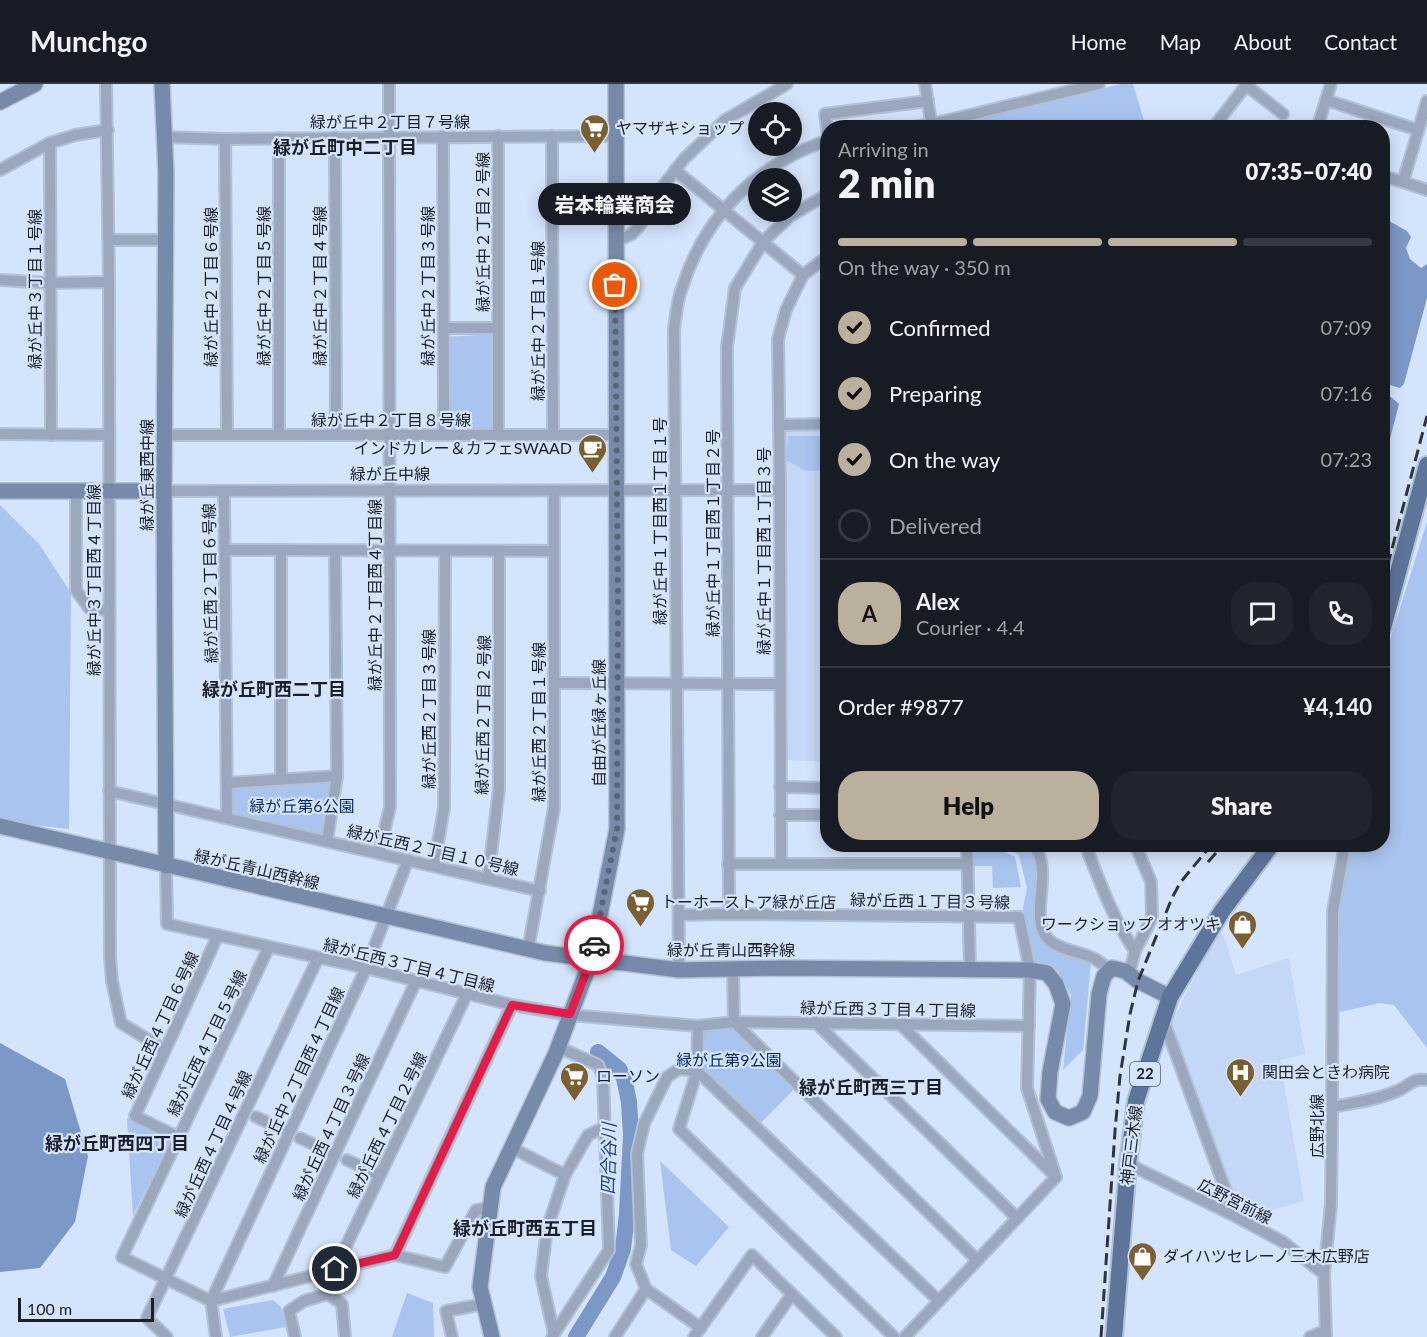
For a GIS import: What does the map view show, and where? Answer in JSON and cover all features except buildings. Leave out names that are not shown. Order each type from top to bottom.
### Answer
[{"type":"main road","points":[[1390,602],[1427,465]]},
{"type":"main road","name":"神戸三木線","points":[[1114,1337],[1128,1164],[1136,1101],[1170,997],[1222,911],[1266,852]]},
{"type":"street","points":[[0,102],[35,84]]},
{"type":"street","name":"緑が丘中３丁目西４丁目線","points":[[106,84],[109,240],[110,957],[112,981],[121,1023],[165,1050]]},
{"type":"street","name":"緑が丘東西中線","points":[[162,84],[166,173],[164,491],[166,866]]},
{"type":"street","name":"緑が丘中２丁目西４丁目線","points":[[379,853],[390,807],[389,84]]},
{"type":"street","name":"自由が丘緑ヶ丘線","points":[[492,1337],[480,1287],[493,1187],[558,1047],[591,960],[617,829],[616,84]]},
{"type":"street","points":[[615,242],[632,234],[640,225],[656,195],[675,170],[725,120],[787,84]]},
{"type":"street","points":[[925,84],[931,120]]},
{"type":"street","points":[[956,120],[1099,84]]},
{"type":"street","points":[[1219,120],[1247,84],[1282,114]]},
{"type":"street","points":[[1320,120],[1331,84]]},
{"type":"street","points":[[1326,100],[1387,120]]},
{"type":"street","points":[[826,120],[825,114],[928,101]]},
{"type":"street","points":[[1403,182],[1427,101]]},
{"type":"street","points":[[1390,121],[1418,130]]},
{"type":"street","points":[[0,170],[50,143],[75,135],[108,130]]},
{"type":"street","name":"緑が丘中２丁目３号線","points":[[443,136],[444,435]]},
{"type":"street","name":"緑が丘中２丁目２号線","points":[[498,136],[498,435]]},
{"type":"street","name":"緑が丘中２丁目１号線","points":[[552,136],[553,435]]},
{"type":"street","name":"緑が丘中２丁目７号線","points":[[164,137],[615,136]]},
{"type":"street","name":"緑が丘中２丁目４号線","points":[[335,137],[336,435]]},
{"type":"street","name":"緑が丘中２丁目６号線","points":[[225,138],[227,435]]},
{"type":"street","name":"緑が丘中２丁目５号線","points":[[279,138],[279,435]]},
{"type":"street","name":"緑が丘中１丁目西１丁目１号","points":[[679,970],[674,329],[681,289],[696,252],[723,209],[754,178],[794,153],[820,142]]},
{"type":"street","name":"緑が丘中３丁目１号線","points":[[50,143],[51,435]]},
{"type":"street","points":[[675,170],[804,275]]},
{"type":"street","points":[[1390,178],[1427,190]]},
{"type":"street","name":"緑が丘中１丁目西１丁目２号","points":[[729,914],[727,347],[735,288],[763,242],[790,216],[820,199]]},
{"type":"street","points":[[109,240],[166,240]]},
{"type":"street","name":"緑が丘中１丁目西１丁目３号","points":[[781,863],[778,339],[786,310],[804,275],[820,262]]},
{"type":"street","points":[[0,280],[49,283],[109,282]]},
{"type":"street","name":"緑が丘中２丁目２号線","points":[[443,328],[498,328]]},
{"type":"street","points":[[779,425],[820,424]]},
{"type":"street","points":[[0,434],[109,435]]},
{"type":"street","name":"緑が丘中２丁目８号線","points":[[165,435],[616,435]]},
{"type":"street","name":"緑が丘中線","points":[[0,491],[780,490]]},
{"type":"street","points":[[76,491],[76,590],[89,608],[108,610]]},
{"type":"street","name":"緑が丘西２丁目６号線","points":[[224,492],[227,818]]},
{"type":"street","name":"緑が丘西２丁目１号線","points":[[528,950],[554,808],[554,492]]},
{"type":"street","points":[[226,550],[554,551]]},
{"type":"street","points":[[281,550],[281,780]]},
{"type":"street","points":[[327,841],[337,776],[335,550]]},
{"type":"street","name":"緑が丘西２丁目３号線","points":[[434,866],[444,808],[445,551]]},
{"type":"street","name":"緑が丘西２丁目２号線","points":[[488,879],[499,789],[499,551]]},
{"type":"street","points":[[554,683],[779,684]]},
{"type":"street","points":[[227,783],[337,776]]},
{"type":"street","points":[[780,787],[820,788]]},
{"type":"street","name":"緑が丘西２丁目１０号線","points":[[109,791],[540,891]]},
{"type":"street","points":[[780,815],[820,815]]},
{"type":"street","name":"緑が丘青山西幹線","points":[[0,826],[528,950],[591,960],[679,970],[970,969],[1047,972],[1056,984],[1063,1004],[1050,1072],[1048,1099],[1055,1112],[1069,1119],[1083,1112],[1090,1096],[1099,994],[1104,976],[1110,970]]},
{"type":"street","points":[[968,852],[970,969]]},
{"type":"street","points":[[1038,852],[1042,867],[1041,921],[1045,935],[1055,944],[1094,959],[1110,970],[1112,968],[1129,974],[1170,997]]},
{"type":"street","points":[[1088,852],[1098,878],[1135,951]]},
{"type":"street","points":[[1129,974],[1135,951],[1152,918],[1151,882],[1138,852]]},
{"type":"street","name":"広野北線","points":[[1325,1334],[1324,1274],[1331,1204],[1333,911],[1344,852]]},
{"type":"street","name":"緑が丘中２丁目西４丁目線","points":[[211,1301],[366,968],[408,860]]},
{"type":"street","points":[[728,864],[968,864]]},
{"type":"street","name":"緑が丘西３丁目４丁目線","points":[[166,866],[167,924],[366,968],[512,1005],[570,1014],[698,1026],[734,1022],[1029,1026]]},
{"type":"street","name":"緑が丘西１丁目３号線","points":[[679,915],[1019,917],[1030,970]]},
{"type":"street","name":"緑が丘西４丁目６号線","points":[[178,1137],[135,1116],[219,935]]},
{"type":"street","name":"緑が丘西４丁目５号線","points":[[211,1301],[122,1257],[269,947]]},
{"type":"street","name":"緑が丘西４丁目４号線","points":[[167,1337],[147,1318],[318,958]]},
{"type":"street","points":[[733,969],[734,1022],[977,1260]]},
{"type":"street","points":[[1030,970],[1027,1088],[1056,1177]]},
{"type":"street","name":"緑が丘西４丁目３号線","points":[[273,1286],[416,981]]},
{"type":"street","name":"緑が丘西４丁目２号線","points":[[335,1269],[466,994]]},
{"type":"street","points":[[395,1255],[512,1005]]},
{"type":"street","points":[[1163,1019],[1235,1216]]},
{"type":"street","points":[[815,1022],[1017,1218]]},
{"type":"street","points":[[900,1024],[1056,1177]]},
{"type":"street","points":[[698,1026],[697,1071],[679,1129],[894,1337]]},
{"type":"street","points":[[553,1336],[609,1250],[603,1077],[598,1065],[558,1047]]},
{"type":"street","points":[[835,1337],[752,1255],[698,1332],[646,1289],[636,1264],[641,1245],[637,1154],[644,1124],[667,1077],[679,1069],[697,1071],[939,1301]]},
{"type":"street","points":[[1332,1107],[1376,1098],[1400,1091],[1407,1084],[1420,1079],[1427,1080]]},
{"type":"street","points":[[255,1117],[289,1132]]},
{"type":"street","points":[[553,1336],[541,1276],[547,1229],[565,1175],[588,1135],[605,1127]]},
{"type":"street","points":[[300,1138],[335,1154]]},
{"type":"street","points":[[512,1148],[565,1175]]},
{"type":"street","points":[[347,1160],[379,1175]]},
{"type":"street","name":"広野宮前線","points":[[1128,1164],[1235,1216],[1282,1242],[1324,1274]]},
{"type":"street","points":[[904,1337],[1056,1177]]},
{"type":"street","points":[[216,1337],[211,1301],[395,1255],[445,1267],[476,1210],[491,1208]]},
{"type":"street","points":[[615,1337],[646,1289]]},
{"type":"street","points":[[295,1337],[289,1311],[304,1301],[328,1294],[342,1304],[345,1337]]},
{"type":"street","points":[[762,1337],[792,1294]]},
{"type":"street","points":[[452,1337],[446,1311],[484,1304]]},
{"type":"street","points":[[1310,1337],[1325,1334]]},
{"type":"shaded area","points":[[1390,222],[1407,231],[1411,237],[1406,248],[1410,259],[1421,268],[1427,264],[1427,298],[1404,384],[1400,388],[1390,385]]},
{"type":"shaded area","points":[[1390,397],[1399,404],[1390,439]]},
{"type":"shaded area","points":[[820,430],[820,762],[786,760],[785,431]]},
{"type":"shaded area","name":"関田会ときわ病院","points":[[1218,933],[1224,936],[1236,975],[1289,958],[1305,1054],[1280,1060],[1304,1201],[1242,1219],[1238,1215],[1170,1025]]},
{"type":"shaded area","points":[[0,1043],[65,1079],[88,1156],[75,1222],[40,1268],[0,1272]]},
{"type":"green space","points":[[1121,84],[1133,84],[1144,120],[971,120]]},
{"type":"green space","points":[[498,334],[498,435],[444,435],[443,337]]},
{"type":"green space","points":[[788,436],[820,436],[820,470],[806,471],[786,460]]},
{"type":"green space","points":[[0,505],[39,544],[71,593],[69,829],[0,821]]},
{"type":"green space","points":[[1427,522],[1427,1048],[1394,1005],[1380,1003],[1335,1013],[1336,908],[1348,852],[1390,852],[1390,640]]},
{"type":"green space","name":"緑が丘第6公園","points":[[328,779],[332,782],[325,833],[322,836],[233,816],[231,812],[232,785]]},
{"type":"green space","points":[[973,852],[1006,852],[1015,857],[1021,887],[993,888],[992,866],[974,866]]},
{"type":"green space","points":[[1014,852],[1030,852],[1038,873],[1036,932],[1050,948],[1091,962],[1083,1050],[1063,1070],[1071,995],[1057,970],[1034,965],[1022,913],[1027,888],[1019,855]]},
{"type":"green space","name":"緑が丘第9公園","points":[[734,1022],[798,1085],[756,1128],[697,1071],[698,1026]]},
{"type":"green space","points":[[127,1118],[171,1139],[133,1216]]},
{"type":"green space","points":[[660,1161],[729,1227],[696,1266],[671,1250]]},
{"type":"green space","points":[[407,1293],[433,1303],[434,1337],[392,1337]]},
{"type":"green space","points":[[273,1300],[281,1307],[286,1327],[230,1337],[223,1309]]},
{"type":"waterway","name":"四合谷川","points":[[576,1337],[613,1277],[623,1249],[627,1214],[631,1135],[629,1102],[624,1078],[619,1069],[598,1052]]},
{"type":"railway","points":[[1390,556],[1427,416]]},
{"type":"railway","points":[[1101,1337],[1115,1131],[1120,1076],[1130,1014],[1138,981],[1172,898],[1180,883],[1205,852]]},
{"type":"railway","points":[[1208,862],[1217,852]]},
{"type":"way so far","points":[[594,945],[617,829],[618,597],[615,285]]},
{"type":"place","name":"ヤマザキショップ","points":[[595,154]]},
{"type":"place","name":"岩本輪業商会","points":[[615,285]]},
{"type":"place","name":"インドカレー＆カフェSWAAD","points":[[593,474]]},
{"type":"place","name":"トーホーストア緑が丘店","points":[[640,928]]},
{"type":"place","name":"ワークショップ オオツキ","points":[[1242,950]]},
{"type":"place","name":"関田会ときわ病院","points":[[1241,1098]]},
{"type":"place","name":"ローソン","points":[[575,1102]]},
{"type":"place","name":"ダイハツセレーノ三木広野店","points":[[1142,1282]]},
{"type":"district","name":"緑が丘町中二丁目","points":[[345,148]]},
{"type":"district","name":"緑が丘町西二丁目","points":[[274,690]]},
{"type":"district","name":"緑が丘町西三丁目","points":[[871,1088]]},
{"type":"district","name":"緑が丘町西四丁目","points":[[117,1144]]},
{"type":"district","name":"緑が丘町西五丁目","points":[[525,1229]]},
{"type":"route","points":[[335,1269],[395,1255],[512,1005],[570,1014],[591,960],[594,945]]}]
